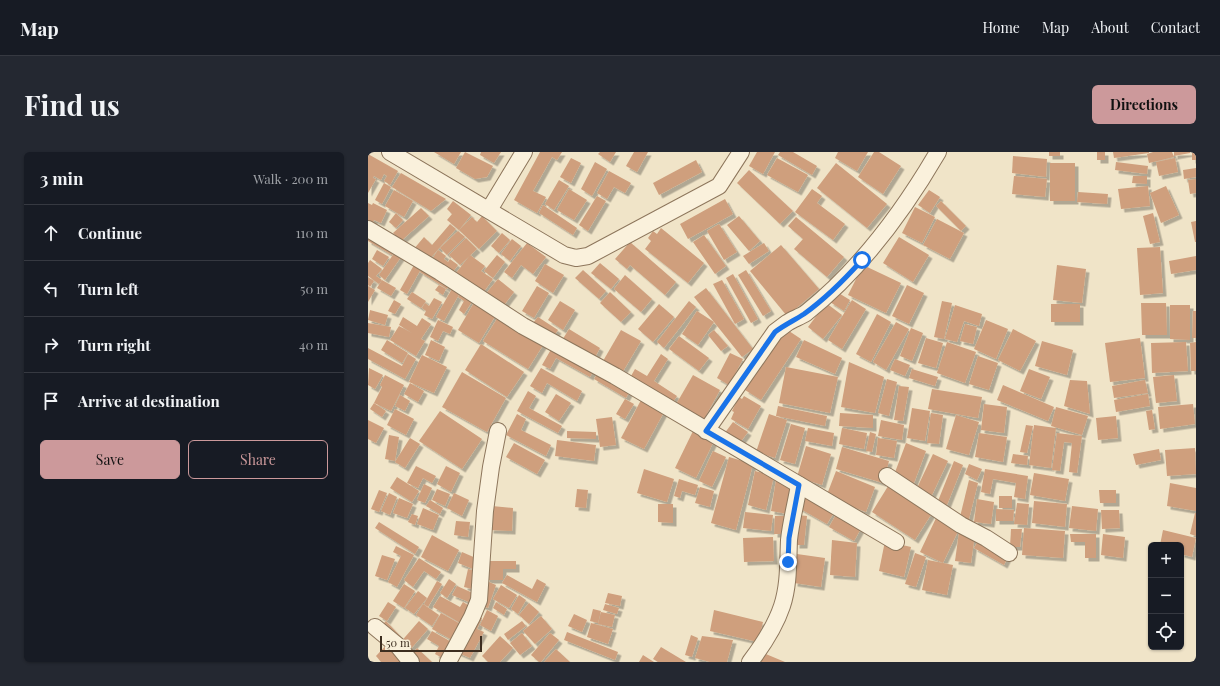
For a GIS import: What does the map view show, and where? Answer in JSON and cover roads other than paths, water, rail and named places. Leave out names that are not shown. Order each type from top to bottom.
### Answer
[{"type":"street","points":[[390,152],[564,255],[582,258],[719,186],[741,152]]},
{"type":"street","points":[[489,210],[524,152]]},
{"type":"street","points":[[706,431],[775,332],[787,323],[804,314],[852,271],[890,225],[922,181],[938,152]]},
{"type":"street","points":[[368,229],[440,272],[523,326],[615,376],[896,542]]},
{"type":"street","points":[[448,662],[472,617],[479,600],[485,511],[498,431]]},
{"type":"street","points":[[887,476],[961,525],[986,538],[1009,553]]},
{"type":"street","points":[[750,662],[765,642],[777,619],[784,601],[788,574],[789,538],[799,485]]},
{"type":"street","points":[[375,627],[398,646],[411,662]]}]
